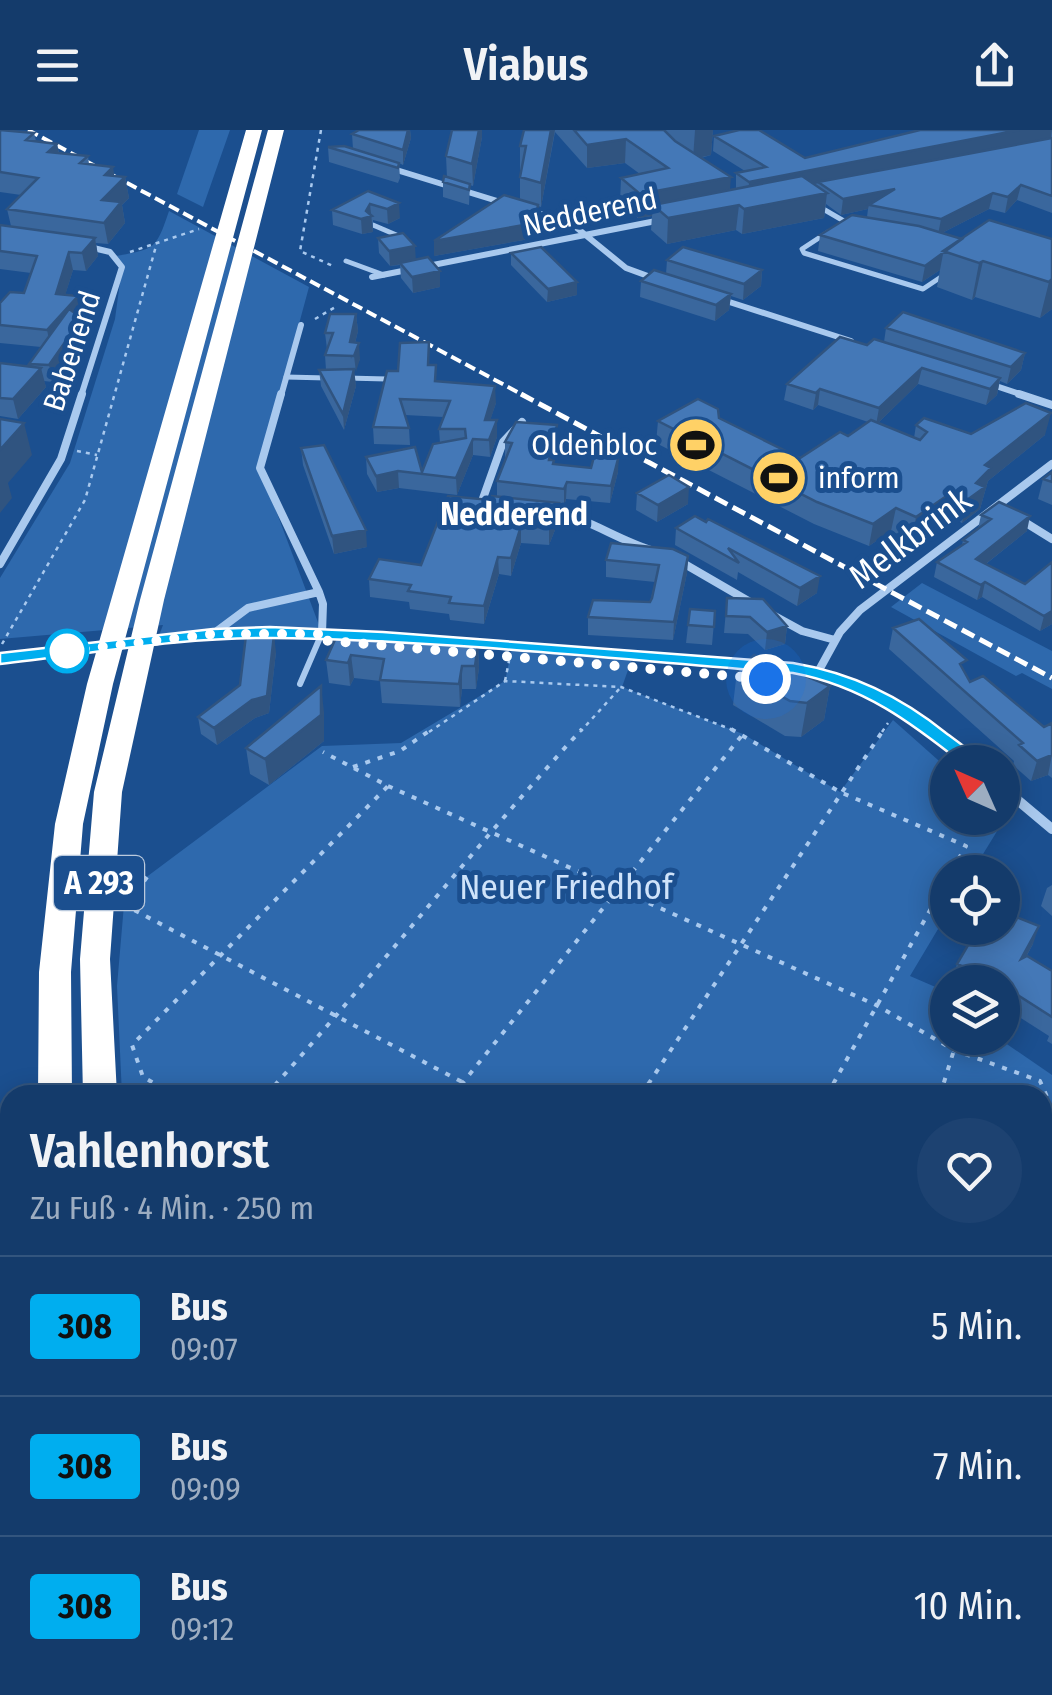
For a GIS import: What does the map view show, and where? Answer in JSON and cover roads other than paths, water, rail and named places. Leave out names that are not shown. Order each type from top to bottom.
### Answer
[{"type":"highway","name":"A 293","points":[[100,1085],[95,959],[108,792],[231,262],[230,218],[254,130]]},
{"type":"highway","name":"A 293","points":[[55,1085],[55,972],[61,886],[76,788],[122,604],[231,262],[251,227],[276,131]]},
{"type":"street","points":[[384,166],[572,224],[626,268],[674,285]]},
{"type":"street","name":"Nedderend","points":[[372,277],[666,219]]},
{"type":"street","name":"Babenend","points":[[0,564],[41,498],[66,447],[122,267],[116,256],[101,249],[70,244]]},
{"type":"street","points":[[707,296],[866,345]]},
{"type":"street","points":[[302,325],[260,468],[324,604],[322,634]]},
{"type":"street","points":[[976,379],[1052,405]]},
{"type":"street","points":[[501,506],[482,504],[502,442],[522,422]]},
{"type":"street","name":"Melkbrink","points":[[818,672],[835,640],[872,601],[1052,464]]},
{"type":"street","points":[[994,508],[1025,521],[1052,539]]},
{"type":"street","points":[[539,510],[572,514],[616,539],[682,562],[792,626],[835,640]]},
{"type":"street","points":[[213,634],[230,619],[257,605],[283,596],[319,592]]},
{"type":"street","points":[[0,658],[213,634],[322,634],[818,672],[898,705],[951,745]]},
{"type":"street","points":[[1020,802],[1052,829]]},
{"type":"lane","points":[[813,203],[842,223],[859,225]]},
{"type":"lane","points":[[842,223],[802,249],[804,253],[924,290],[950,271]]},
{"type":"lane","points":[[373,225],[401,236],[410,246]]},
{"type":"lane","points":[[420,257],[429,267]]},
{"type":"lane","points":[[346,261],[384,275]]},
{"type":"lane","points":[[286,376],[387,379]]},
{"type":"lane","points":[[300,684],[322,634]]},
{"type":"railway","points":[[28,130],[525,396]]},
{"type":"railway","points":[[521,394],[1052,678]]},
{"type":"place","name":"Oldenbloc","points":[[696,445]]},
{"type":"place","name":"inform","points":[[779,478]]},
{"type":"district","name":"Nedderend","points":[[514,514]]},
{"type":"park label","name":"Neuer Friedhof","points":[[566,887]]}]
